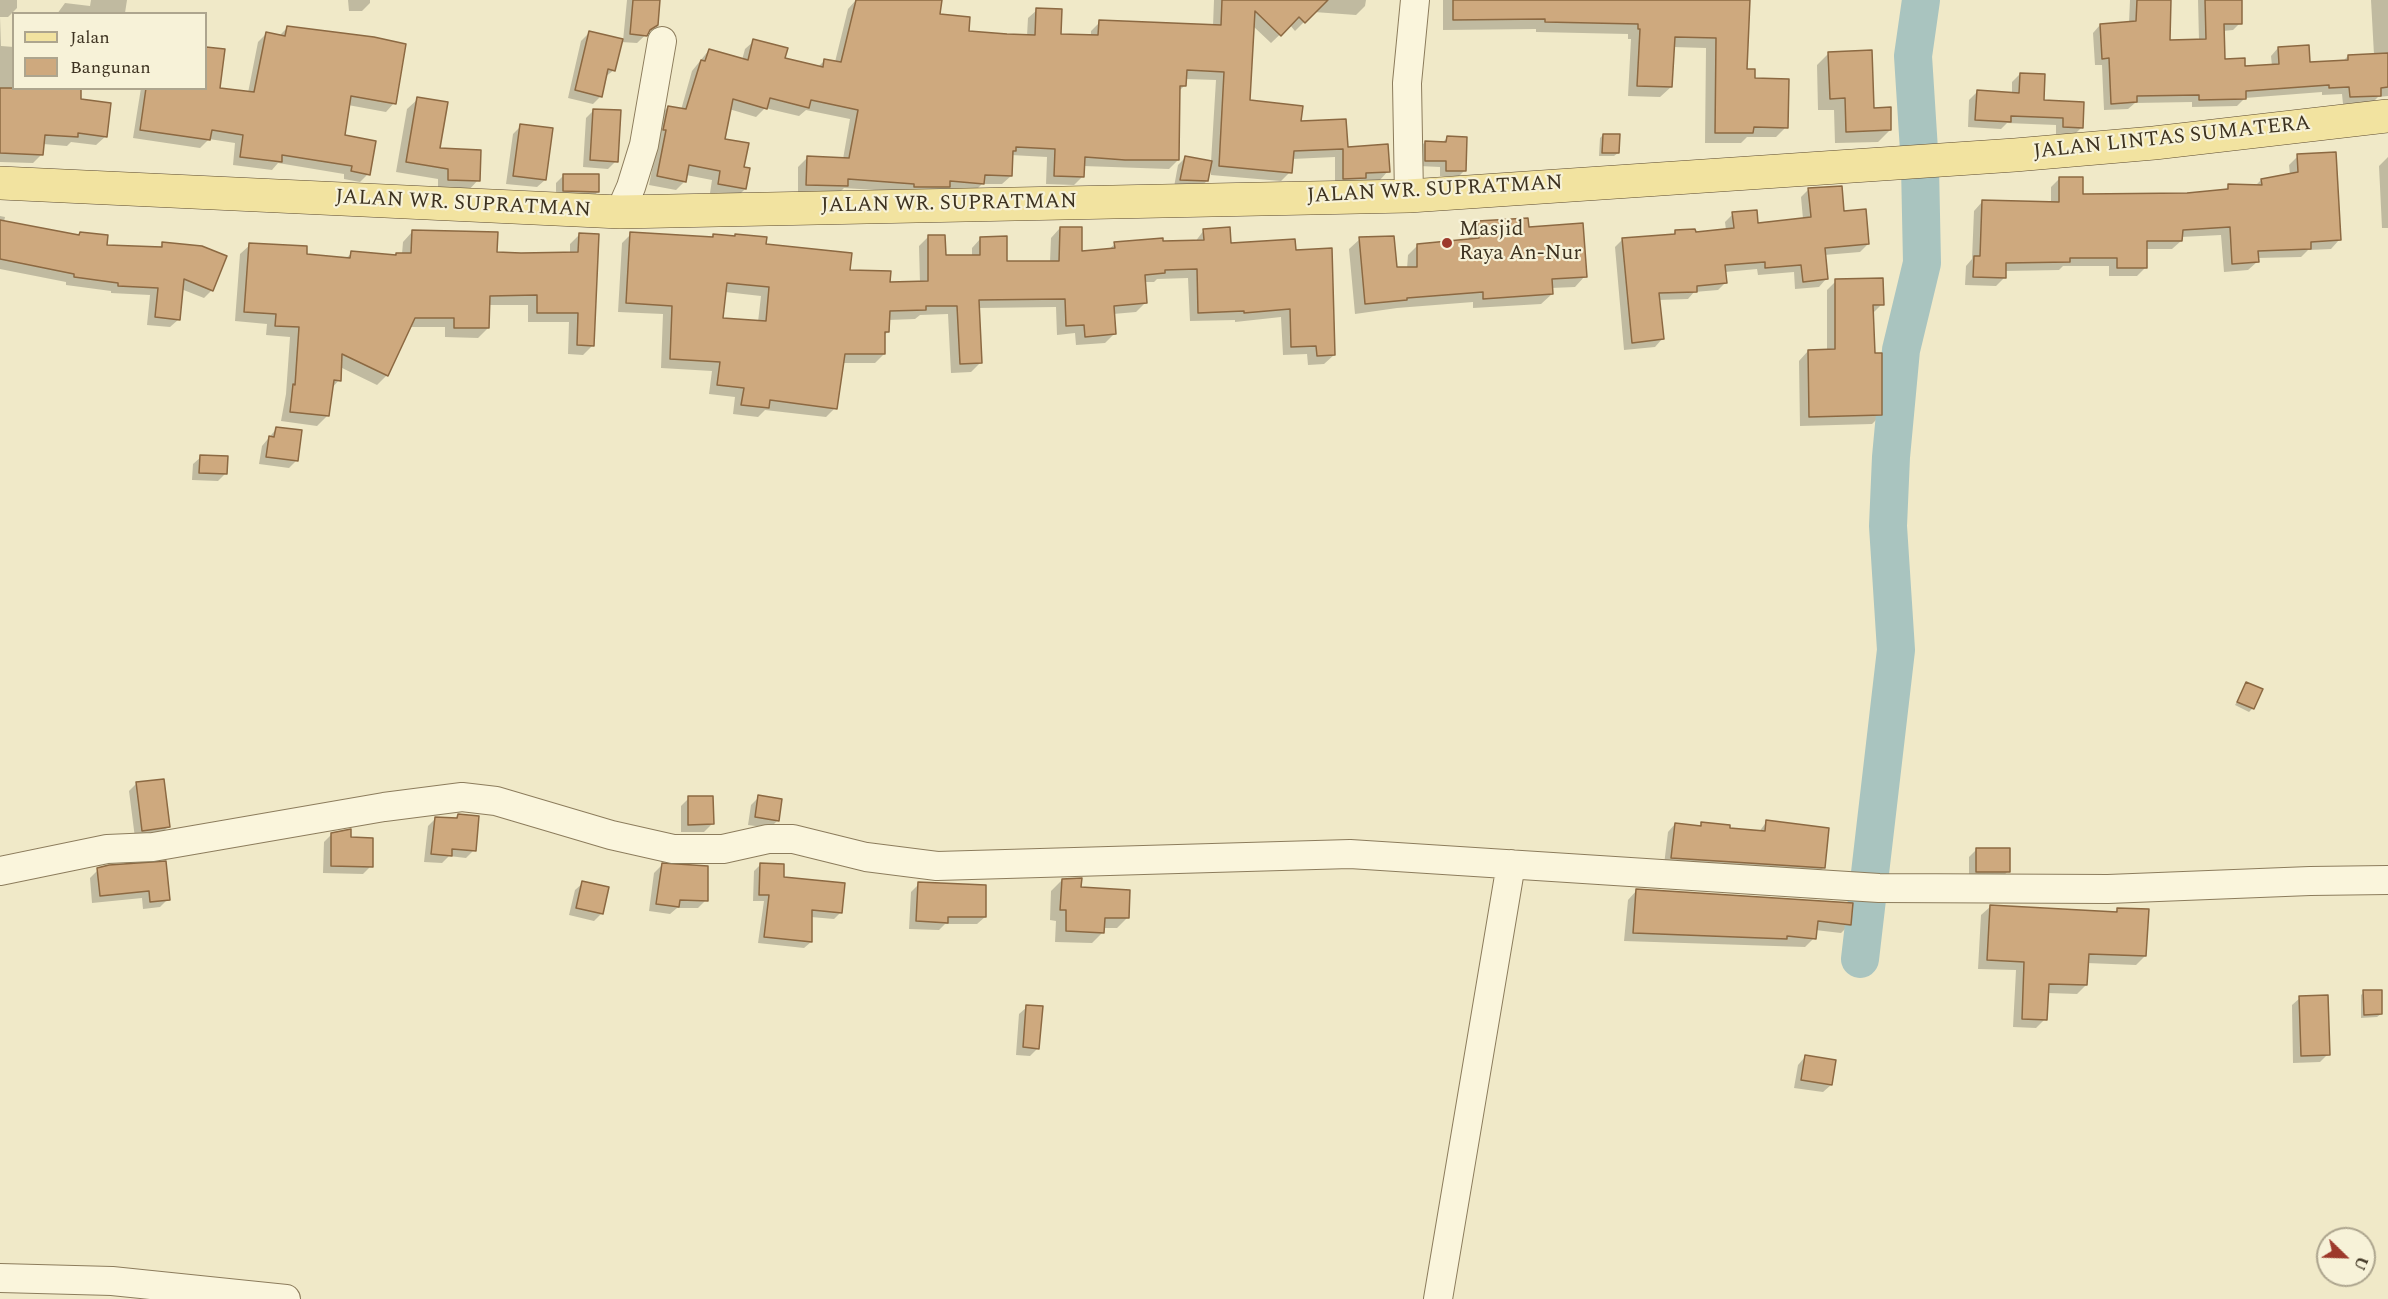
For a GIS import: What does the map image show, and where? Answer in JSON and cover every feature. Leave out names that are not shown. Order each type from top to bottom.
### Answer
[{"type":"main road","name":"JALAN LINTAS SUMATERA","points":[[1898,162],[1955,160],[2154,143],[2388,116]]},
{"type":"main road","name":"JALAN WR. SUPRATMAN","points":[[0,183],[620,212],[1409,196],[1898,162]]},
{"type":"street","points":[[1409,196],[1407,82],[1415,0]]},
{"type":"street","points":[[620,212],[644,145],[662,41]]},
{"type":"street","points":[[0,871],[107,849],[153,847],[384,807],[462,797],[496,801],[611,835],[673,849],[723,849],[768,839],[793,839],[866,856],[937,866],[1350,854],[1868,887],[2109,890],[2388,880]]},
{"type":"street","points":[[1438,1299],[1511,864]]},
{"type":"street","points":[[0,1278],[112,1281],[286,1299]]},
{"type":"building","points":[[633,0],[660,0],[658,25],[650,30],[647,36],[630,34]]},
{"type":"building","points":[[856,0],[942,0],[940,14],[970,17],[969,31],[1007,34],[1035,35],[1036,8],[1062,9],[1061,34],[1098,35],[1099,20],[1221,25],[1222,0],[1328,0],[1305,23],[1299,17],[1281,36],[1255,11],[1250,100],[1303,106],[1301,121],[1346,119],[1348,147],[1388,144],[1390,172],[1366,173],[1366,178],[1343,179],[1343,149],[1294,151],[1292,173],[1219,166],[1224,72],[1187,70],[1186,86],[1180,86],[1179,160],[1085,157],[1084,177],[1054,176],[1055,149],[1016,147],[1016,151],[1013,151],[1012,176],[985,175],[984,184],[950,181],[950,187],[914,187],[914,184],[848,179],[848,186],[806,185],[807,156],[849,158],[858,110],[811,100],[809,108],[770,98],[767,109],[733,99],[725,139],[749,143],[744,167],[750,168],[746,189],[718,184],[720,171],[689,165],[686,182],[657,176],[668,106],[686,109],[701,60],[705,61],[709,49],[748,60],[753,39],[788,48],[785,58],[823,67],[824,59],[841,62]]},
{"type":"building","points":[[1453,0],[1750,0],[1747,69],[1755,69],[1755,78],[1789,79],[1788,128],[1754,127],[1753,133],[1715,133],[1716,38],[1675,37],[1672,87],[1637,86],[1640,29],[1638,29],[1638,24],[1545,22],[1545,19],[1453,20]]},
{"type":"building","points":[[2137,0],[2171,0],[2170,40],[2206,39],[2205,0],[2242,0],[2242,24],[2224,24],[2225,59],[2245,58],[2245,66],[2279,64],[2278,47],[2309,45],[2310,62],[2348,60],[2348,55],[2388,53],[2388,87],[2381,88],[2381,96],[2350,97],[2349,87],[2329,88],[2329,85],[2246,91],[2246,99],[2199,100],[2199,95],[2137,96],[2137,102],[2111,104],[2109,58],[2102,59],[2100,24],[2136,21]]},
{"type":"building","points":[[287,26],[374,37],[406,44],[396,104],[351,96],[345,135],[376,141],[370,175],[351,171],[352,166],[282,155],[282,162],[240,157],[243,135],[212,130],[210,140],[140,130],[146,90],[207,90],[207,47],[225,49],[220,88],[254,92],[266,32],[285,36]]},
{"type":"building","points":[[589,31],[623,39],[615,71],[608,69],[602,97],[575,90]]},
{"type":"building","points":[[1872,50],[1874,108],[1891,107],[1891,130],[1846,132],[1845,98],[1830,99],[1828,52]]},
{"type":"building","points":[[2020,73],[2045,74],[2044,100],[2084,102],[2083,128],[2063,127],[2063,118],[2011,116],[2011,122],[1975,120],[1977,90],[2019,93]]},
{"type":"building","points":[[0,88],[81,90],[81,99],[111,103],[107,137],[78,133],[78,137],[45,135],[43,155],[0,153]]},
{"type":"building","points":[[417,97],[448,102],[440,148],[481,150],[480,181],[448,180],[448,169],[406,162]]},
{"type":"building","points":[[593,109],[621,110],[618,162],[590,160]]},
{"type":"building","points":[[520,124],[553,128],[546,180],[513,176]]},
{"type":"building","points":[[1603,134],[1620,134],[1619,153],[1602,153]]},
{"type":"building","points":[[1447,136],[1467,137],[1466,171],[1446,171],[1446,161],[1425,161],[1425,141],[1446,142]]},
{"type":"building","points":[[2336,152],[2341,240],[2311,242],[2311,249],[2258,251],[2259,262],[2232,264],[2230,227],[2183,230],[2182,241],[2147,241],[2147,268],[2117,268],[2117,258],[2070,258],[2070,262],[2006,263],[2006,278],[1973,277],[1974,256],[1980,256],[1982,200],[2059,202],[2059,177],[2083,177],[2083,194],[2187,193],[2228,189],[2228,184],[2262,185],[2261,179],[2298,172],[2297,154]]},
{"type":"building","points":[[1185,156],[1212,161],[1208,181],[1180,180]]},
{"type":"building","points":[[563,174],[599,174],[599,192],[563,191]]},
{"type":"building","points":[[1842,186],[1844,211],[1866,209],[1869,244],[1825,248],[1828,279],[1803,282],[1801,265],[1765,268],[1765,262],[1725,265],[1727,283],[1697,286],[1697,292],[1659,293],[1664,339],[1632,343],[1622,238],[1675,234],[1675,230],[1695,229],[1696,232],[1734,228],[1732,212],[1757,210],[1758,223],[1811,217],[1808,188]]},
{"type":"building","points":[[1528,218],[1529,227],[1583,223],[1587,277],[1552,279],[1553,294],[1483,299],[1483,292],[1365,304],[1359,237],[1394,236],[1397,267],[1417,267],[1417,244],[1479,238],[1478,221]]},
{"type":"building","points":[[0,220],[79,235],[80,232],[108,235],[107,245],[162,247],[162,242],[202,246],[227,256],[213,291],[184,279],[180,320],[155,317],[158,288],[118,286],[118,283],[74,277],[74,274],[0,259]]},
{"type":"building","points":[[1060,227],[1082,227],[1082,251],[1115,248],[1114,242],[1163,238],[1163,241],[1204,240],[1203,229],[1230,227],[1231,243],[1295,239],[1296,250],[1332,248],[1335,355],[1317,356],[1316,346],[1291,347],[1290,309],[1244,313],[1244,311],[1198,313],[1197,269],[1165,270],[1165,273],[1145,275],[1147,303],[1114,306],[1116,334],[1085,337],[1084,325],[1066,326],[1065,299],[979,300],[982,363],[960,364],[957,306],[926,306],[926,310],[890,311],[889,332],[885,332],[885,354],[845,354],[837,409],[770,400],[769,408],[741,405],[744,388],[717,385],[720,362],[670,359],[672,306],[626,303],[630,232],[713,237],[713,234],[735,236],[735,234],[767,237],[766,244],[852,253],[850,270],[891,271],[890,282],[928,281],[928,235],[945,235],[946,255],[980,255],[980,237],[1007,236],[1007,261],[1059,261]],"holes":[[[727,283],[769,287],[766,321],[723,318]]]},
{"type":"building","points":[[412,230],[498,232],[497,252],[521,253],[578,252],[579,233],[599,234],[594,346],[577,345],[578,313],[537,313],[537,295],[490,296],[489,328],[454,328],[454,318],[415,318],[388,376],[342,354],[341,381],[334,380],[329,416],[290,412],[293,384],[295,385],[299,327],[275,326],[276,314],[244,312],[249,243],[307,246],[307,254],[350,258],[351,251],[396,255],[396,253],[411,253]]},
{"type":"building","points":[[1883,278],[1884,305],[1873,305],[1875,353],[1882,353],[1882,415],[1809,417],[1808,350],[1835,349],[1835,279]]},
{"type":"building","points":[[276,427],[302,430],[298,461],[266,457],[269,436],[274,437]]},
{"type":"building","points":[[200,455],[228,456],[227,474],[199,473]]},
{"type":"building","points":[[2246,682],[2263,689],[2254,709],[2237,702]]},
{"type":"building","points":[[164,779],[170,827],[142,831],[136,782]]},
{"type":"building","points":[[758,795],[782,799],[779,821],[755,817]]},
{"type":"building","points":[[688,796],[713,796],[714,824],[688,825]]},
{"type":"building","points":[[458,814],[479,816],[476,851],[452,849],[452,856],[431,854],[435,817],[457,818]]},
{"type":"building","points":[[1766,820],[1829,828],[1825,868],[1671,858],[1675,823],[1701,826],[1701,822],[1730,825],[1730,828],[1765,831]]},
{"type":"building","points":[[351,829],[351,837],[373,838],[373,867],[331,866],[331,833]]},
{"type":"building","points":[[1976,848],[2010,848],[2010,872],[1976,872]]},
{"type":"building","points":[[166,861],[170,900],[150,902],[149,891],[100,896],[97,868]]},
{"type":"building","points":[[662,863],[708,866],[708,901],[680,900],[679,907],[656,904]]},
{"type":"building","points":[[760,863],[784,864],[784,877],[845,883],[842,913],[812,910],[812,942],[764,937],[769,895],[759,895]]},
{"type":"building","points":[[1082,878],[1081,887],[1130,890],[1129,918],[1105,918],[1104,933],[1066,931],[1066,910],[1060,910],[1062,879]]},
{"type":"building","points":[[582,881],[609,887],[603,914],[576,908]]},
{"type":"building","points":[[918,882],[986,885],[986,917],[948,917],[948,923],[916,921]]},
{"type":"building","points":[[1636,889],[1853,903],[1851,925],[1818,921],[1816,939],[1787,936],[1787,939],[1633,933]]},
{"type":"building","points":[[1990,905],[2117,912],[2117,908],[2149,909],[2146,956],[2089,954],[2087,985],[2049,984],[2047,1020],[2022,1019],[2024,962],[1987,960]]},
{"type":"building","points":[[2363,990],[2382,990],[2382,1014],[2364,1015]]},
{"type":"building","points":[[2328,995],[2330,1055],[2301,1056],[2299,996]]},
{"type":"building","points":[[1026,1005],[1043,1006],[1039,1049],[1023,1047]]},
{"type":"building","points":[[1805,1055],[1836,1060],[1832,1085],[1801,1080]]},
{"type":"waterway","points":[[1860,959],[1896,650],[1888,526],[1891,457],[1901,350],[1922,263],[1920,166],[1913,56],[1921,0]]},
{"type":"place","name":"Masjid Raya An-Nur","points":[[1447,243]]}]
